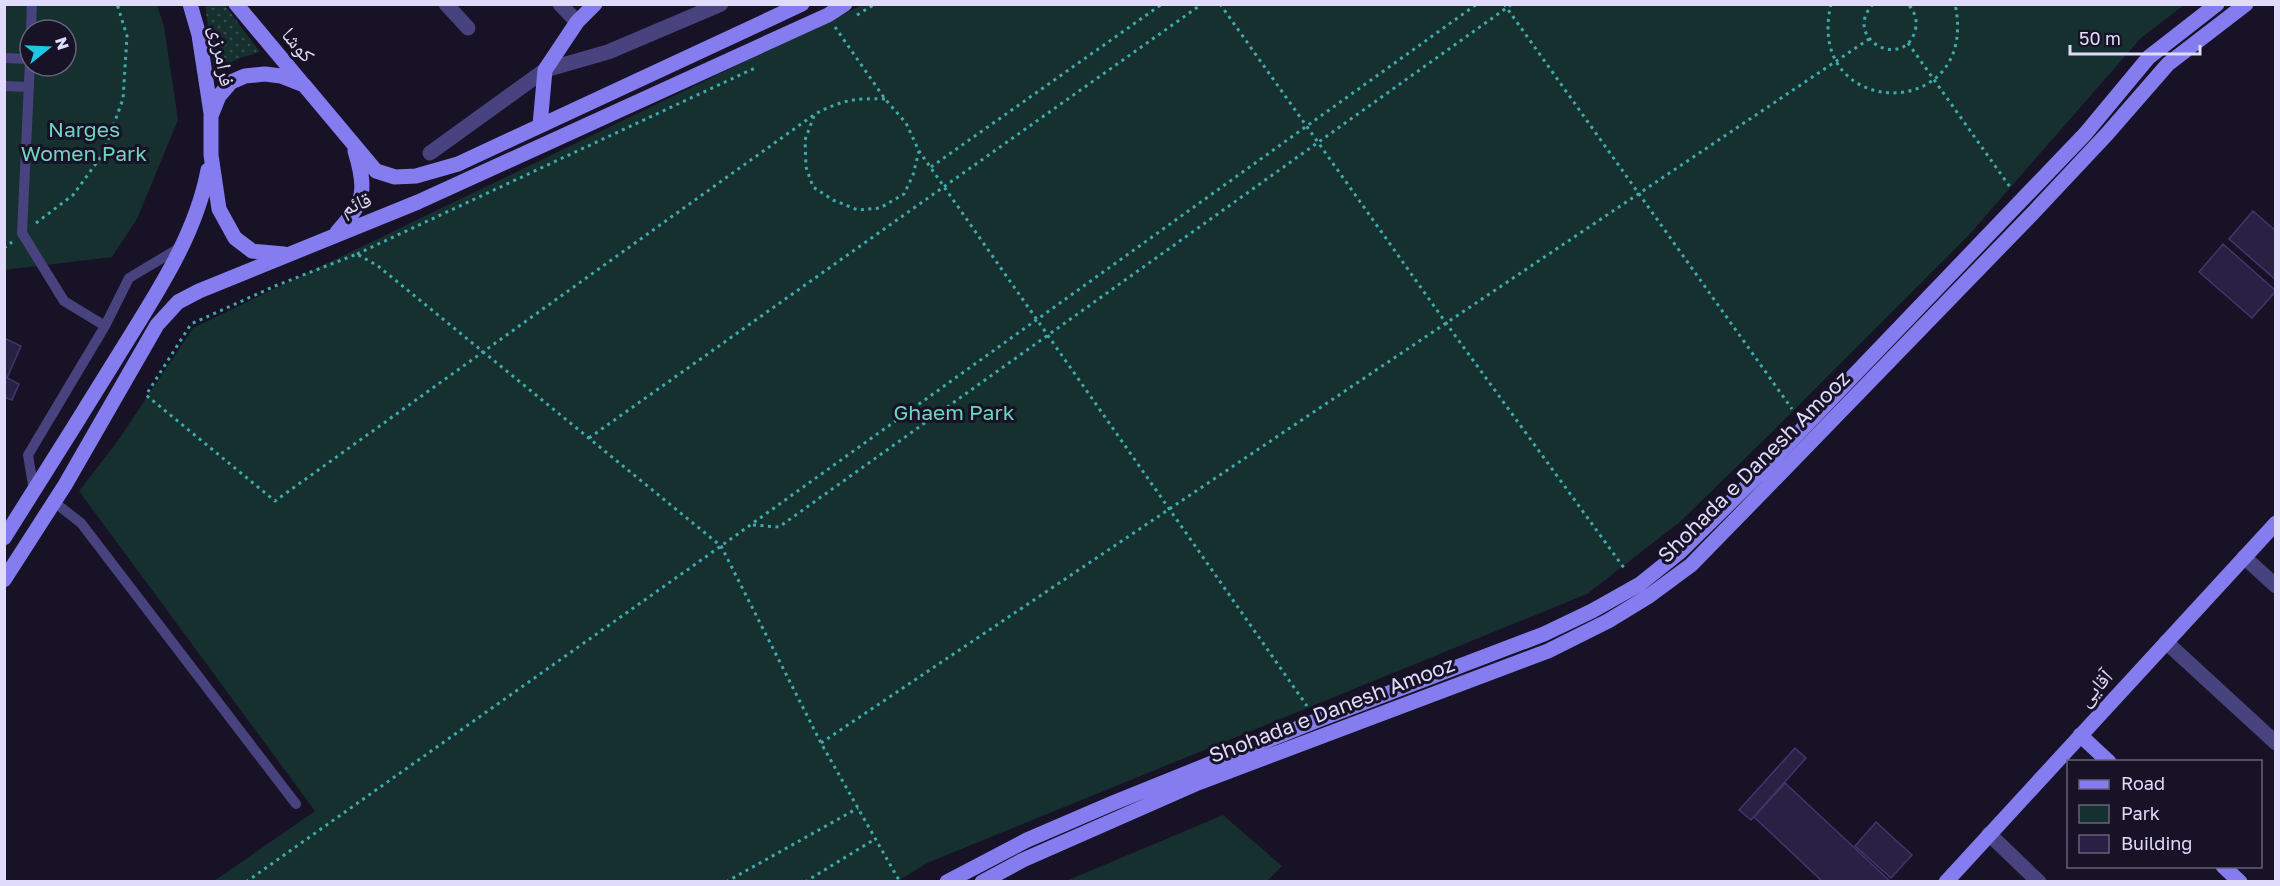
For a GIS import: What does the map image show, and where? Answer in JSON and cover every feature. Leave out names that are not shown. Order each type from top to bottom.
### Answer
[{"type":"main road","name":"فرامرزی","points":[[190,4],[199,35],[211,116]]},
{"type":"main road","name":"کوشا","points":[[236,4],[304,85]]},
{"type":"main road","points":[[540,125],[545,70],[577,22],[595,4]]},
{"type":"main road","name":"قائم","points":[[352,143],[376,171],[395,177],[416,176],[458,164],[802,4]]},
{"type":"main road","name":"قائم","points":[[4,580],[54,502],[157,325],[178,302],[199,291],[418,202],[832,21],[845,4]]},
{"type":"main road","points":[[947,882],[1028,840],[1113,803],[1318,720],[1544,634],[1640,584],[1680,552],[1762,471],[2069,151],[2149,57],[2217,4]]},
{"type":"main road","name":"Shohada e Danesh Amooz","points":[[982,882],[1023,860],[1198,783],[1548,651],[1608,621],[1649,596],[1691,565],[1775,479],[2032,214],[2107,134],[2168,64],[2246,4]]},
{"type":"main road","points":[[288,254],[252,251],[235,238],[219,209],[211,155],[211,116],[219,96],[231,82],[245,76],[265,74],[281,76],[304,85],[352,143],[363,176],[362,196],[354,215],[335,235]]},
{"type":"main road","points":[[4,538],[152,301],[182,247],[204,191],[211,155]]},
{"type":"main road","points":[[34,491],[54,502]]},
{"type":"main road","name":"آقایی","points":[[1946,882],[2276,523]]},
{"type":"main road","points":[[2080,735],[2107,760]]},
{"type":"main road","points":[[2224,868],[2240,882]]},
{"type":"street","points":[[446,4],[468,28]]},
{"type":"street","points":[[560,4],[577,22]]},
{"type":"street","points":[[430,153],[545,70],[608,52],[721,4]]},
{"type":"street","points":[[2244,557],[2276,585]]},
{"type":"street","points":[[2166,642],[2276,743]]},
{"type":"street","points":[[1989,834],[2039,882]]},
{"type":"lane","points":[[29,78],[22,233],[64,301],[105,326]]},
{"type":"lane","points":[[4,86],[29,87]]},
{"type":"lane","points":[[34,491],[28,455],[105,326],[129,278],[182,247]]},
{"type":"lane","points":[[54,502],[81,523],[296,804]]},
{"type":"path","points":[[6,246],[73,195],[103,154],[123,99],[127,36],[117,4]]},
{"type":"path","points":[[931,167],[1162,4]]},
{"type":"path","points":[[589,438],[1202,4]]},
{"type":"path","points":[[1220,4],[1446,323],[1624,568]]},
{"type":"path","points":[[246,882],[722,546],[1477,4]]},
{"type":"path","points":[[751,525],[779,527],[1318,143],[1505,6],[1512,4]]},
{"type":"path","points":[[1831,4],[1826,23],[1828,43],[1835,62],[1850,79],[1870,90],[1892,95],[1914,91],[1934,80],[1948,64],[1957,45],[1959,24],[1955,4]]},
{"type":"path","points":[[1873,4],[1864,22],[1869,39],[1883,49],[1892,50],[1908,43],[1913,38],[1916,23],[1908,4]]},
{"type":"path","points":[[1912,9],[1917,4]]},
{"type":"path","points":[[1505,6],[1792,409]]},
{"type":"path","points":[[826,32],[832,21],[885,99],[906,123],[919,151],[1307,706]]},
{"type":"path","points":[[821,743],[1869,39]]},
{"type":"path","points":[[1908,43],[2010,188]]},
{"type":"path","points":[[758,66],[357,254],[275,286],[190,324],[146,395],[275,501],[815,114],[836,103],[859,98],[885,99]]},
{"type":"path","points":[[815,114],[805,140],[806,166],[813,187],[833,200],[858,210],[880,208],[904,194],[913,175],[919,151]]},
{"type":"path","points":[[357,254],[378,266],[722,546],[821,743],[900,882]]},
{"type":"path","points":[[726,882],[858,808]]},
{"type":"path","points":[[805,882],[875,838]]},
{"type":"green space","name":"Narges Women Park","points":[[4,5],[157,5],[164,26],[178,120],[137,219],[112,257],[5,270]]},
{"type":"green space","points":[[205,5],[225,5],[260,52],[237,59],[214,72]]},
{"type":"green space","name":"Ghaem Park","points":[[862,5],[2184,5],[2141,38],[1969,235],[1767,437],[1681,521],[1587,594],[927,863],[898,881],[214,881],[315,811],[79,491],[117,442],[193,328]]},
{"type":"green space","points":[[1223,815],[1282,866],[1267,881],[1066,881]]},
{"type":"building","points":[[2253,211],[2276,231],[2276,280],[2229,239]]},
{"type":"building","points":[[2223,244],[2276,291],[2252,318],[2199,272]]},
{"type":"building","points":[[4,338],[21,346],[7,378],[19,384],[12,400],[4,397]]},
{"type":"building","points":[[1795,748],[1806,758],[1751,820],[1739,810]]},
{"type":"building","points":[[1785,783],[1890,882],[1823,882],[1754,817]]},
{"type":"building","points":[[1876,822],[1912,855],[1891,878],[1855,846]]}]
